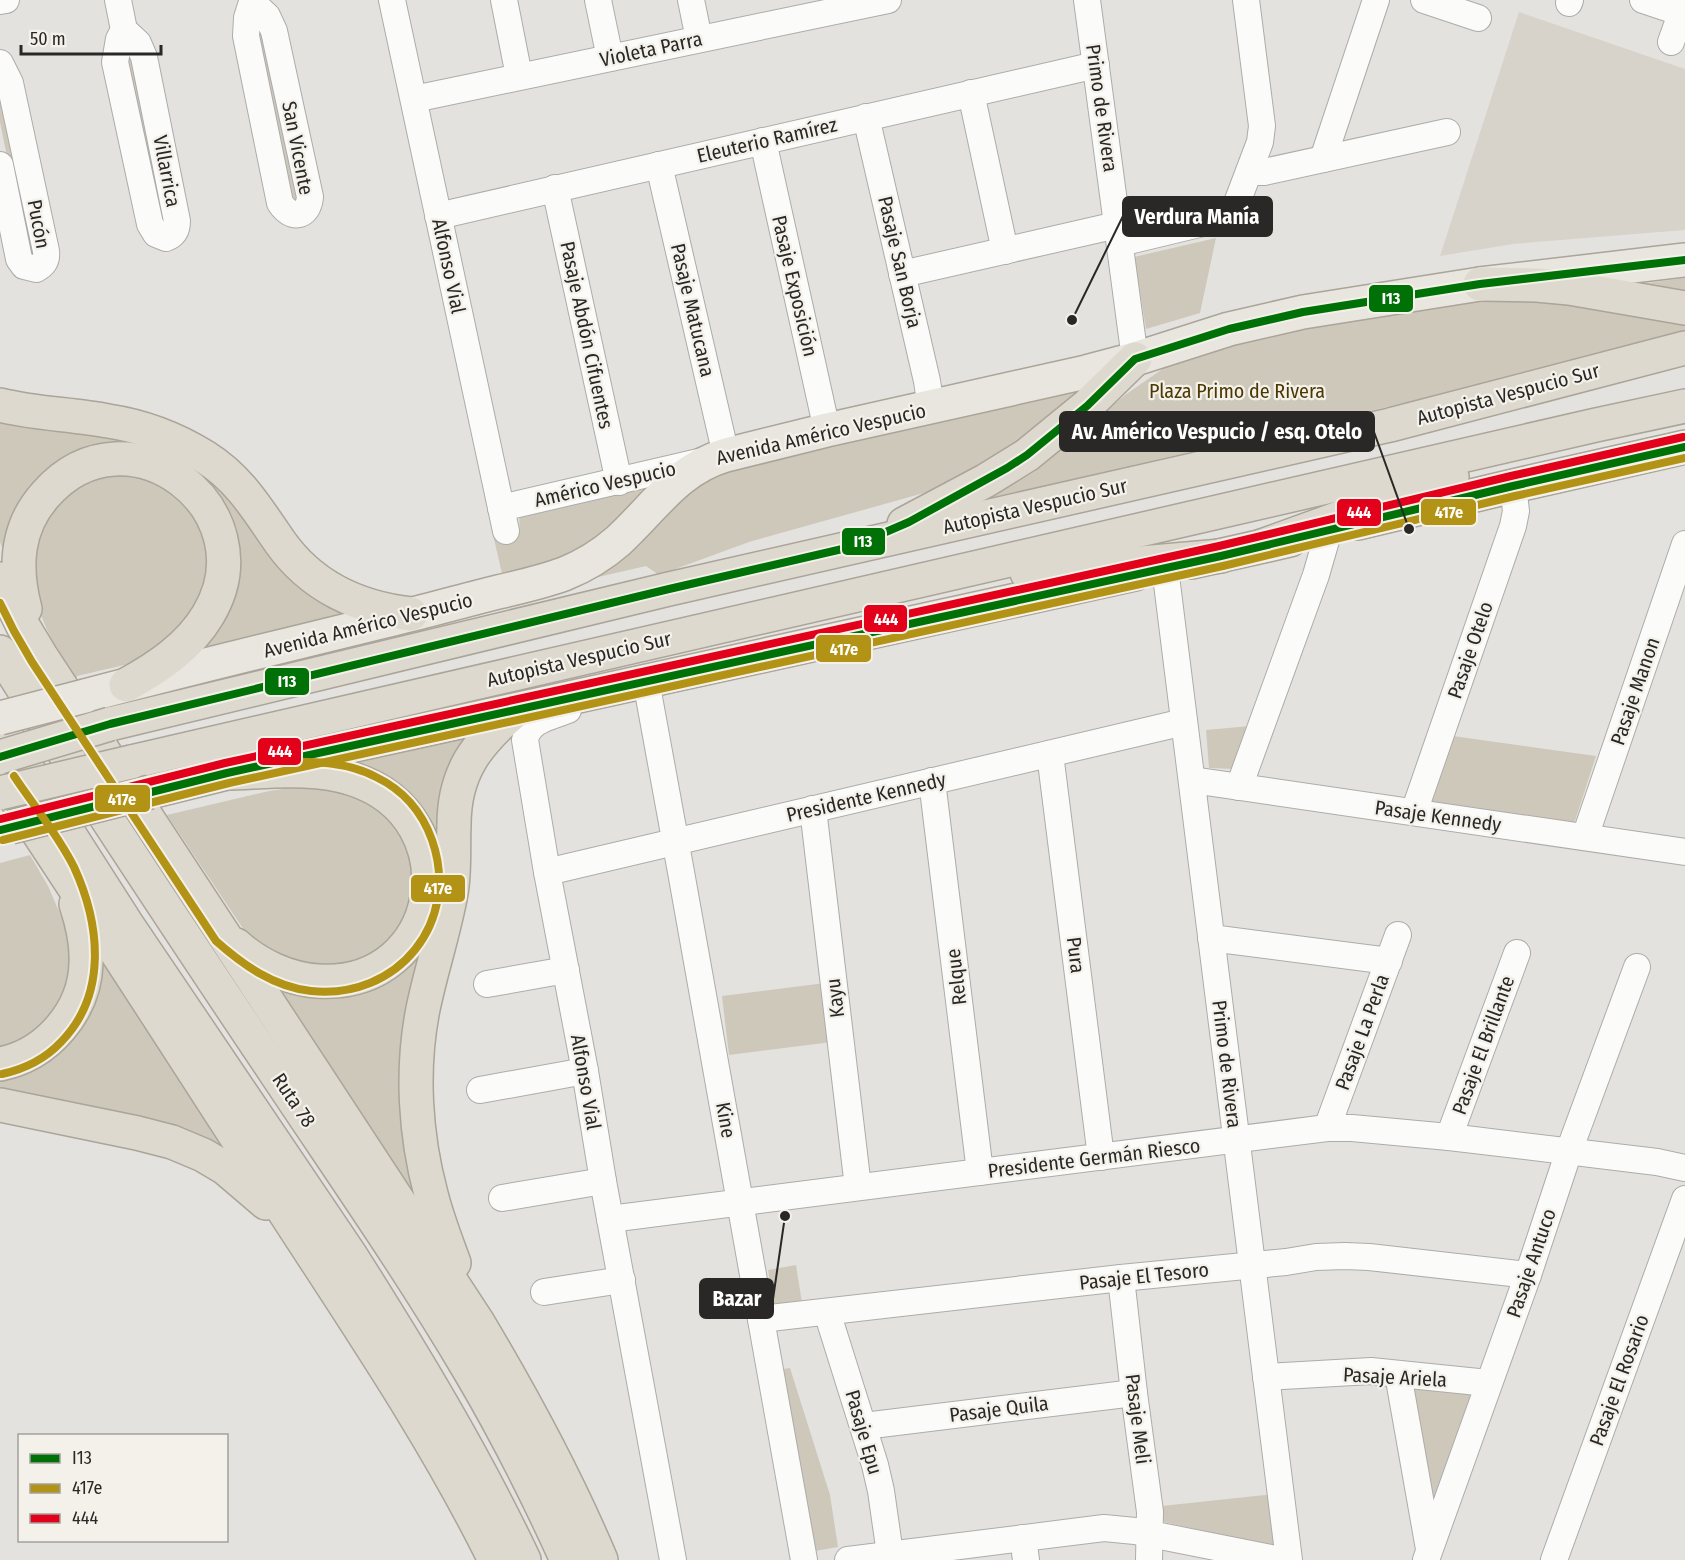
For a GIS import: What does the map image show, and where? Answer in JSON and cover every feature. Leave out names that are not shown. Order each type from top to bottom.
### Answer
[{"type":"highway","points":[[1480,284],[1569,288],[1685,308]]},
{"type":"highway","name":"Autopista Vespucio Sur","points":[[0,757],[110,724],[645,595],[1390,425],[1685,348]]},
{"type":"highway","points":[[851,548],[909,522],[1007,468],[1045,442],[1078,414],[1135,359]]},
{"type":"highway","points":[[0,405],[27,412],[116,422],[152,432],[179,443],[214,463],[234,479],[250,497],[289,554],[324,585],[357,603],[411,615]]},
{"type":"highway","name":"Autopista Vespucio Sur","points":[[0,793],[1685,406]]},
{"type":"highway","points":[[1262,546],[1596,425]]},
{"type":"highway","points":[[41,656],[30,628],[19,584],[19,556],[28,517],[50,489],[79,468],[109,460],[130,460],[152,464],[179,478],[206,506],[216,524],[222,543],[224,562],[213,605],[196,633],[168,658],[126,685]]},
{"type":"highway","points":[[900,585],[1221,556]]},
{"type":"highway","points":[[0,579],[41,656],[477,1321],[529,1410],[574,1499],[601,1560]]},
{"type":"highway","name":"Ruta 78","points":[[0,652],[170,916],[416,1283],[505,1433],[567,1560]]},
{"type":"highway","points":[[477,1321],[438,1220],[426,1171],[417,1100],[419,1036],[451,891],[454,861],[454,811],[460,781],[468,762],[481,743],[494,728],[516,710]]},
{"type":"highway","name":"Ruta 78","points":[[0,726],[126,923],[373,1290],[464,1442],[524,1560]]},
{"type":"highway","points":[[223,934],[251,957],[297,978],[322,981],[357,976],[388,962],[411,939],[427,899],[429,875],[423,842],[413,824],[393,801],[373,786],[352,778],[324,773],[227,773]]},
{"type":"highway","points":[[0,775],[63,868],[413,1413],[474,1518],[495,1560]]},
{"type":"highway","points":[[0,1064],[31,1053],[47,1042],[68,1017],[79,997],[86,964],[85,940],[63,868]]},
{"type":"highway","points":[[0,1106],[145,1135],[188,1148],[214,1161],[238,1178],[303,1240]]},
{"type":"main road","name":"Avenida Américo Vespucio","points":[[0,718],[541,581],[586,564],[606,551],[662,494],[694,468],[718,457],[1086,372],[1266,320],[1370,300],[1480,284],[1685,260]]},
{"type":"main road","points":[[5,829],[227,773],[1221,556],[1685,447]]},
{"type":"street","points":[[0,1],[6,0]]},
{"type":"street","name":"Villarrica","points":[[118,0],[124,30],[138,43],[144,57],[177,221],[174,232],[166,238],[156,234],[150,224],[116,62],[119,39],[124,30]]},
{"type":"street","name":"Alfonso Vial","points":[[392,0],[503,520]]},
{"type":"street","points":[[504,0],[519,76]]},
{"type":"street","points":[[598,0],[610,57]]},
{"type":"street","points":[[691,0],[699,39]]},
{"type":"street","name":"Violeta Parra","points":[[414,99],[699,39],[789,10],[883,0]]},
{"type":"street","name":"Primo de Rivera","points":[[1088,0],[1135,359]]},
{"type":"street","points":[[902,274],[1005,251],[1224,218],[1231,215],[1260,142],[1262,119],[1246,0]]},
{"type":"street","points":[[1323,159],[1376,0]]},
{"type":"street","points":[[1424,0],[1479,18]]},
{"type":"street","points":[[1643,0],[1684,10],[1671,42]]},
{"type":"street","name":"San Vicente","points":[[252,1],[267,16],[274,31],[308,186],[310,202],[304,212],[298,214],[288,213],[280,203],[246,36],[247,18],[252,1]]},
{"type":"street","name":"Pucón","points":[[0,63],[10,83],[46,250],[46,257],[36,269],[21,263],[7,234],[0,165]]},
{"type":"street","name":"Eleuterio Ramírez","points":[[438,216],[1096,65]]},
{"type":"street","points":[[971,93],[1005,251]]},
{"type":"street","name":"Pasaje San Borja","points":[[867,117],[927,381],[931,408]]},
{"type":"street","points":[[1249,172],[1264,172],[1446,132]]},
{"type":"street","name":"Pasaje Exposición","points":[[763,141],[827,430]]},
{"type":"street","name":"Pasaje Matucana","points":[[659,165],[718,457]]},
{"type":"street","name":"Pasaje Abdón Cifuentes","points":[[555,188],[619,482]]},
{"type":"street","name":"Américo Vespucio","points":[[503,520],[619,482],[718,457]]},
{"type":"street","name":"Pasaje Otelo","points":[[1414,812],[1513,526],[1516,511],[1513,486]]},
{"type":"street","points":[[1239,787],[1316,575],[1329,530]]},
{"type":"street","name":"Pasaje Manon","points":[[1585,837],[1685,544]]},
{"type":"street","name":"Primo de Rivera","points":[[1165,568],[1289,1560]]},
{"type":"street","name":"Alfonso Vial","points":[[646,681],[537,722],[526,733],[525,740],[673,1560]]},
{"type":"street","name":"Kine","points":[[646,681],[804,1560]]},
{"type":"street","name":"Presidente Kennedy","points":[[547,872],[1184,722]]},
{"type":"street","name":"Pura","points":[[1050,754],[1101,1157]]},
{"type":"street","name":"Pasaje Kennedy","points":[[1192,780],[1685,852]]},
{"type":"street","name":"Relque","points":[[932,781],[980,1172]]},
{"type":"street","name":"Kayu","points":[[813,809],[858,1187]]},
{"type":"street","name":"Pasaje La Perla","points":[[1327,1128],[1398,936]]},
{"type":"street","points":[[1211,938],[1389,960]]},
{"type":"street","name":"Pasaje El Brillante","points":[[1449,1137],[1517,953]]},
{"type":"street","name":"Pasaje Antuco","points":[[1427,1556],[1528,1275],[1569,1151],[1637,967]]},
{"type":"street","points":[[487,984],[566,970]]},
{"type":"street","points":[[480,1090],[585,1071]]},
{"type":"street","name":"Presidente Germán Riesco","points":[[610,1218],[1327,1128],[1352,1128],[1449,1137],[1657,1162],[1685,1168]]},
{"type":"street","points":[[502,1198],[603,1181]]},
{"type":"street","name":"Pasaje El Rosario","points":[[1554,1560],[1685,1199]]},
{"type":"street","name":"Pasaje El Tesoro","points":[[761,1319],[1317,1257],[1345,1256],[1528,1275]]},
{"type":"street","name":"Pasaje Meli","points":[[1121,1278],[1150,1512],[1149,1560]]},
{"type":"street","points":[[544,1292],[622,1280]]},
{"type":"street","name":"Pasaje Epu","points":[[827,1311],[864,1426],[881,1491],[904,1555]]},
{"type":"street","name":"Pasaje Ariela","points":[[1266,1377],[1358,1371],[1488,1383]]},
{"type":"street","points":[[1398,1374],[1427,1556]]},
{"type":"street","name":"Pasaje Quila","points":[[864,1426],[1134,1393]]},
{"type":"street","points":[[848,1560],[1024,1549],[1104,1528],[1135,1531],[1281,1560]]},
{"type":"shaded area","points":[[1519,12],[1685,69],[1685,230],[1513,244],[1440,256]]},
{"type":"green space","points":[[266,23],[302,201],[291,204],[255,25]]},
{"type":"green space","points":[[135,48],[170,226],[159,229],[124,50]]},
{"type":"green space","points":[[0,81],[39,258],[28,261],[0,122]]},
{"type":"green space","points":[[1216,238],[1200,313],[1146,329],[1134,257]]},
{"type":"green space","points":[[1685,278],[1685,300],[1609,288]]},
{"type":"green space","name":"Plaza Primo de Rivera","points":[[1520,300],[1562,302],[1685,322],[1685,339],[989,498],[1034,472],[1125,395],[1164,368],[1223,343],[1375,312],[1459,302]]},
{"type":"green space","points":[[1117,374],[971,473],[931,491],[749,542],[659,575],[646,566],[594,578],[692,486],[725,469]]},
{"type":"green space","points":[[0,421],[103,430],[195,463],[355,615],[180,657],[224,524],[110,451],[6,557],[0,542]]},
{"type":"green space","points":[[102,475],[144,476],[187,498],[214,562],[191,623],[133,663],[77,676],[75,683],[48,632],[35,601],[34,540],[62,495]]},
{"type":"green space","points":[[662,476],[593,545],[544,570],[503,578],[494,539],[520,533],[519,513]]},
{"type":"green space","points":[[1250,726],[1235,769],[1209,768],[1206,730]]},
{"type":"green space","points":[[474,736],[424,968],[434,1241],[261,973],[343,993],[438,880],[349,764]]},
{"type":"green space","points":[[1453,736],[1596,756],[1574,824],[1429,804]]},
{"type":"green space","points":[[328,785],[394,812],[420,891],[380,958],[306,971],[250,939],[167,815],[269,791]]},
{"type":"green space","points":[[30,855],[48,886],[64,923],[73,958],[69,1001],[0,1062],[0,863]]},
{"type":"green space","points":[[96,951],[253,1174],[0,1095],[0,1073],[12,1070]]},
{"type":"green space","points":[[825,983],[832,1042],[729,1055],[722,996]]},
{"type":"green space","points":[[796,1265],[802,1303],[774,1308],[768,1270]]},
{"type":"green space","points":[[790,1368],[830,1495],[838,1547],[815,1551],[783,1369]]},
{"type":"green space","points":[[1407,1384],[1476,1388],[1431,1530]]},
{"type":"green space","points":[[1274,1494],[1280,1548],[1164,1522],[1162,1506]]},
{"type":"transit line","name":"I13","points":[[0,757],[110,724],[851,547],[909,522],[1027,455],[1087,406],[1135,359],[1229,329],[1303,312],[1480,284],[1685,260]]},
{"type":"transit line","name":"444","points":[[0,819],[225,763],[1219,546],[1683,437]]},
{"type":"transit line","name":"I13","points":[[0,830],[227,773],[1221,556],[1685,447]]},
{"type":"transit line","name":"417e","points":[[3,840],[229,783],[1223,566],[1685,458]]},
{"type":"transit line","name":"417e","points":[[0,603],[32,662],[216,941],[260,974],[297,989],[342,990],[371,983],[395,969],[415,950],[429,926],[438,899],[439,870],[432,840],[417,811],[403,795],[386,782],[342,765],[319,762],[283,762]]},
{"type":"transit line","name":"417e","points":[[2,1074],[34,1062],[61,1042],[76,1023],[87,1002],[93,981],[95,958],[90,912],[74,867],[14,776]]},
{"type":"place","name":"Verdura Manía","points":[[1072,320]]},
{"type":"place","name":"Av. Américo Vespucio / esq. Otelo","points":[[1409,529]]},
{"type":"place","name":"Bazar","points":[[785,1216]]}]
